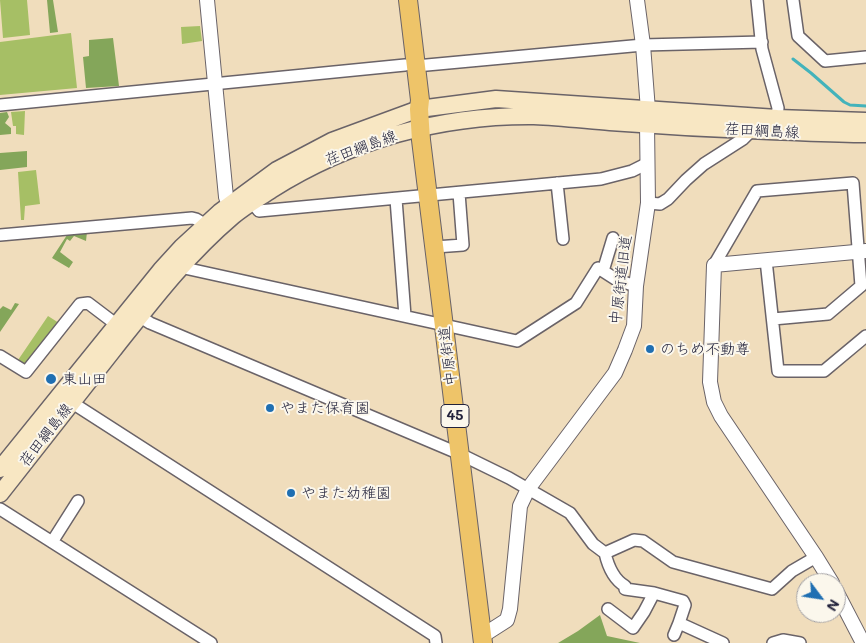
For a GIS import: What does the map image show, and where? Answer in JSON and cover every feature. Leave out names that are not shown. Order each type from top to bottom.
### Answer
[{"type":"main road","name":"中原街道","points":[[398,0],[420,100],[415,111],[420,128],[445,325],[481,640]]},
{"type":"main road","name":"中原街道","points":[[408,0],[411,65]]},
{"type":"main road","name":"荏田綱島線","points":[[0,494],[139,316],[183,263],[232,210],[277,170],[332,141],[415,111],[496,98],[752,130],[866,134]]},
{"type":"main road","name":"荏田綱島線","points":[[0,468],[161,270],[182,247],[206,225],[232,210],[252,202],[299,173],[327,159],[384,138],[420,128],[447,122],[511,116],[777,118],[866,121]]},
{"type":"street","points":[[207,0],[226,197],[232,210]]},
{"type":"street","name":"中原街道旧道","points":[[481,640],[507,620],[510,609],[520,506],[528,489],[615,373],[626,350],[634,326],[636,286],[648,203],[647,117],[643,45],[637,0]]},
{"type":"street","points":[[757,0],[762,49],[778,108],[777,118]]},
{"type":"street","points":[[793,0],[798,36],[825,61],[866,57]]},
{"type":"street","points":[[0,105],[411,65],[643,45],[762,42]]},
{"type":"street","points":[[648,203],[660,204],[668,200],[704,164],[744,139],[752,130]]},
{"type":"street","points":[[252,202],[259,211],[428,196],[601,179],[648,164]]},
{"type":"street","points":[[557,183],[563,239]]},
{"type":"street","points":[[772,319],[828,314],[861,286],[862,252],[853,183],[757,191],[714,265],[710,382],[714,402],[721,416],[826,573]]},
{"type":"street","points":[[435,247],[463,245],[459,193]]},
{"type":"street","points":[[396,199],[405,316]]},
{"type":"street","points":[[0,235],[192,218],[206,225]]},
{"type":"street","points":[[603,271],[613,238]]},
{"type":"street","points":[[714,265],[862,252]]},
{"type":"street","points":[[766,260],[778,371],[824,371],[866,336]]},
{"type":"street","points":[[183,263],[189,269],[517,341],[576,303],[598,268],[617,280],[636,286]]},
{"type":"street","points":[[0,356],[26,372],[80,304],[88,303],[117,325]]},
{"type":"street","points":[[139,316],[150,323],[460,454],[509,478],[570,513],[593,544],[605,553],[608,565],[618,582],[625,586],[625,589],[654,593],[683,601],[685,605],[674,635]]},
{"type":"street","points":[[71,402],[435,636],[436,643]]},
{"type":"street","points":[[52,542],[78,501]]},
{"type":"street","points":[[0,509],[211,643]]},
{"type":"street","points":[[605,553],[634,540],[643,541],[673,562],[772,589],[792,571],[816,557]]},
{"type":"street","points":[[608,609],[633,628],[654,593]]},
{"type":"street","points":[[846,610],[863,643]]},
{"type":"street","points":[[679,623],[723,643]]},
{"type":"street","points":[[773,643],[783,640],[800,643]]},
{"type":"green space","points":[[0,0],[27,0],[30,35],[3,38]]},
{"type":"green space","points":[[47,0],[53,0],[58,32],[50,33]]},
{"type":"green space","points":[[200,26],[202,41],[182,44],[181,27]]},
{"type":"green space","points":[[71,33],[77,88],[0,95],[0,42]]},
{"type":"green space","points":[[113,38],[119,86],[86,88],[83,57],[89,56],[89,40]]},
{"type":"green space","points":[[25,111],[24,135],[16,134],[16,126],[13,126],[11,112]]},
{"type":"green space","points":[[7,112],[9,117],[5,123],[11,128],[11,134],[0,135],[0,113]]},
{"type":"green space","points":[[27,151],[27,167],[0,170],[0,153]]},
{"type":"green space","points":[[36,170],[40,204],[25,206],[24,220],[21,220],[18,172]]},
{"type":"green space","points":[[87,232],[86,241],[74,236],[70,241],[67,239],[60,252],[73,262],[69,268],[52,258],[67,235]]},
{"type":"green space","points":[[15,303],[19,304],[0,332],[0,309],[3,306],[11,310]]},
{"type":"green space","points":[[48,316],[59,323],[26,367],[16,363]]},
{"type":"green space","points":[[600,615],[607,636],[640,643],[558,643],[578,631]]},
{"type":"waterway","points":[[793,59],[844,102],[850,105],[866,106]]},
{"type":"place","name":"のちめ不動尊","points":[[650,349]]},
{"type":"place","name":"東山田","points":[[51,379]]},
{"type":"place","name":"やまた保育園","points":[[270,408]]},
{"type":"place","name":"やまた幼稚園","points":[[291,493]]}]
